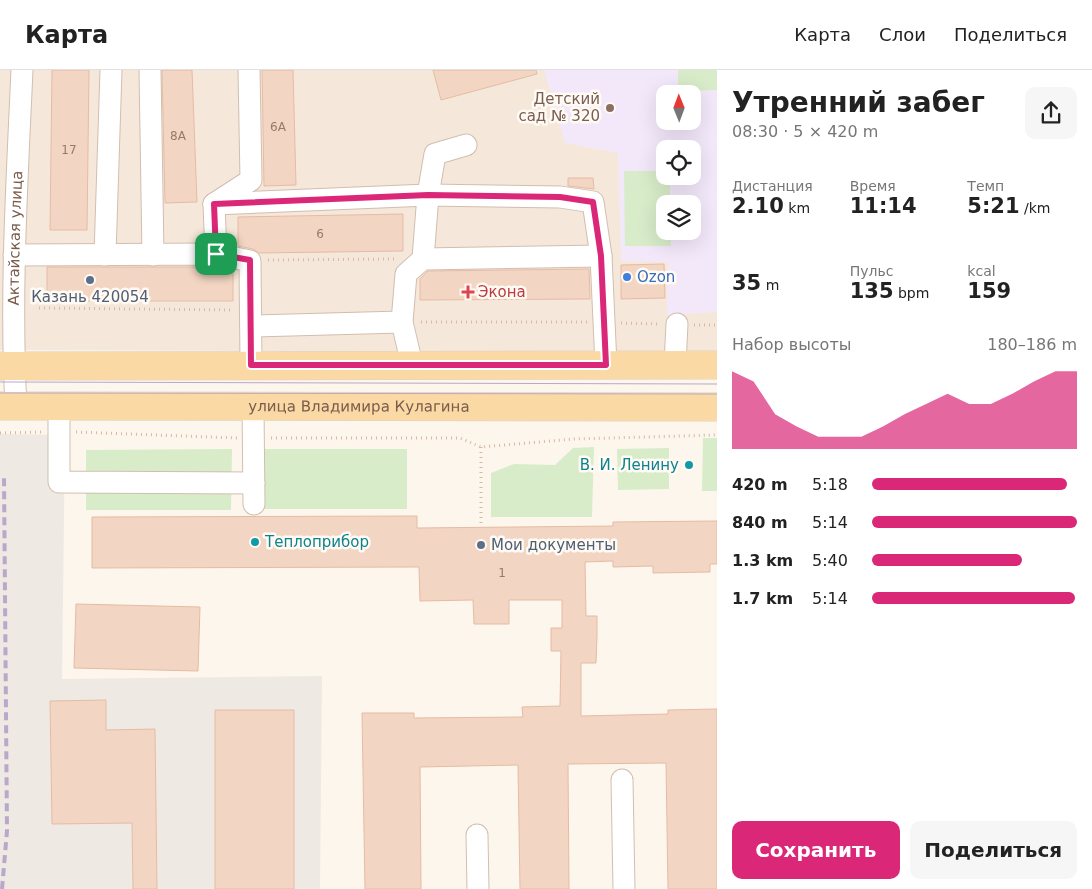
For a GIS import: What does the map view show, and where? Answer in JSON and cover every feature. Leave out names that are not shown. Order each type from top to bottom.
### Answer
[{"type":"main road","points":[[7,366],[717,365]]},
{"type":"main road","name":"улица Владимира Кулагина","points":[[8,406],[59,419],[253,406],[717,407]]},
{"type":"street","name":"Актайская улица","points":[[8,406],[9,264],[22,70]]},
{"type":"street","points":[[105,255],[110,70]]},
{"type":"street","points":[[150,70],[153,255]]},
{"type":"street","points":[[214,204],[251,180],[249,70]]},
{"type":"street","points":[[423,259],[428,195],[435,154],[466,145]]},
{"type":"street","points":[[214,204],[428,195],[560,197],[593,202],[601,256],[606,365]]},
{"type":"street","points":[[214,204],[216,254]]},
{"type":"street","points":[[9,264],[105,255],[216,254],[250,260],[251,365]]},
{"type":"street","points":[[412,365],[402,322],[406,274],[423,259],[601,256]]},
{"type":"street","points":[[251,326],[402,322]]},
{"type":"street","points":[[675,365],[677,324]]},
{"type":"street","points":[[59,419],[59,482],[254,494],[253,406]]},
{"type":"street","points":[[622,780],[624,889]]},
{"type":"street","points":[[477,835],[478,889]]},
{"type":"path","points":[[250,260],[423,259]]},
{"type":"path","points":[[0,433],[59,419],[253,438],[460,438],[480,447],[574,439],[717,435]]},
{"type":"path","points":[[480,447],[481,527]]},
{"type":"shaded area","points":[[0,70],[717,70],[717,353],[0,350]]},
{"type":"shaded area","points":[[544,70],[717,70],[717,312],[667,315],[668,262],[621,261],[618,153],[565,143]]},
{"type":"shaded area","points":[[0,434],[65,435],[62,679],[322,676],[320,889],[0,889]]},
{"type":"green space","points":[[678,70],[717,70],[717,90],[701,90],[701,85],[678,85]]},
{"type":"green space","points":[[624,171],[656,171],[656,185],[670,185],[670,195],[656,195],[656,240],[671,240],[671,246],[625,246]]},
{"type":"green space","points":[[703,438],[717,438],[717,491],[702,491]]},
{"type":"green space","points":[[594,447],[592,517],[491,517],[491,473],[514,464],[555,465],[573,448]]},
{"type":"green space","points":[[669,448],[669,489],[618,490],[617,449]]},
{"type":"green space","points":[[232,449],[231,510],[86,510],[86,450]]},
{"type":"green space","points":[[260,449],[407,449],[407,509],[260,509]]},
{"type":"building","points":[[52,70],[89,70],[87,230],[50,230]]},
{"type":"building","points":[[162,70],[192,70],[197,202],[165,203]]},
{"type":"building","points":[[262,70],[293,70],[296,185],[264,186]]},
{"type":"building","points":[[433,70],[536,70],[537,74],[441,100]]},
{"type":"building","points":[[568,178],[593,178],[594,189],[568,186]]},
{"type":"building","points":[[403,214],[403,251],[259,253],[253,249],[238,246],[238,217]]},
{"type":"building","points":[[664,264],[665,298],[621,299],[621,265]]},
{"type":"building","points":[[47,267],[215,267],[233,270],[233,301],[47,301]]},
{"type":"building","points":[[589,269],[590,299],[420,300],[420,279],[428,271]]},
{"type":"building","points":[[417,516],[417,528],[613,526],[613,522],[717,521],[717,564],[710,564],[710,572],[653,573],[653,566],[613,567],[613,561],[585,562],[586,616],[597,616],[597,635],[596,663],[581,663],[581,716],[668,714],[668,710],[717,709],[717,889],[668,889],[666,763],[568,764],[569,889],[520,889],[518,765],[420,767],[421,889],[365,889],[362,713],[414,713],[414,718],[523,717],[522,707],[560,706],[561,651],[551,651],[551,628],[562,628],[562,600],[509,600],[509,624],[474,624],[473,600],[420,601],[419,567],[92,568],[92,517]]},
{"type":"building","points":[[76,604],[200,607],[198,671],[74,668]]},
{"type":"building","points":[[106,700],[106,730],[155,729],[157,889],[133,889],[132,823],[52,824],[50,701]]},
{"type":"building","points":[[215,710],[294,710],[294,889],[215,889]]},
{"type":"tram line","points":[[0,382],[717,384]]},
{"type":"tram line","points":[[0,393],[717,394]]},
{"type":"railway","points":[[2,889],[7,831],[4,478]]},
{"type":"place","name":"Детский сад № 320","points":[[610,108]]},
{"type":"place","name":"Ozon","points":[[627,277]]},
{"type":"place","name":"Казань 420054","points":[[90,280]]},
{"type":"place","name":"Экона","points":[[468,292]]},
{"type":"place","name":"В. И. Ленину","points":[[689,465]]},
{"type":"place","name":"Теплоприбор","points":[[255,542]]},
{"type":"place","name":"Мои документы","points":[[481,545]]},
{"type":"route","points":[[428,195],[560,197],[593,202],[601,256],[606,365],[251,365],[250,260],[216,254],[214,204],[428,195]]}]
